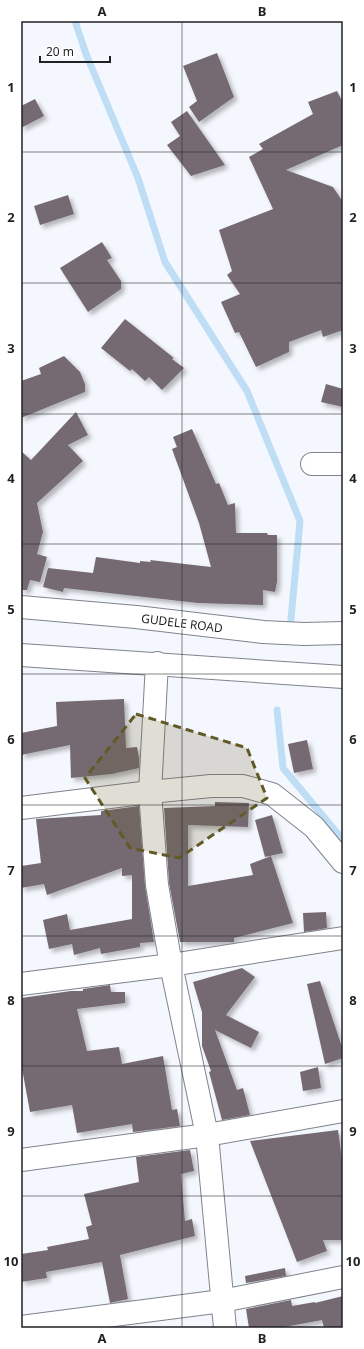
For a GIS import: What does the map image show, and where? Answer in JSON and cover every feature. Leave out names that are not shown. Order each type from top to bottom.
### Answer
[{"type":"main road","points":[[312,464],[343,464]]},
{"type":"main road","name":"GUDELE ROAD","points":[[21,607],[136,617],[263,632],[304,634],[343,633]]},
{"type":"main road","points":[[21,655],[157,663],[343,677]]},
{"type":"main road","points":[[157,663],[150,792],[157,885],[171,965],[207,1135],[225,1328]]},
{"type":"main road","points":[[21,808],[150,792],[211,786],[243,786],[272,794],[314,827],[343,862]]},
{"type":"main road","points":[[21,984],[171,965],[343,938]]},
{"type":"main road","points":[[21,1160],[207,1135],[343,1111]]},
{"type":"main road","points":[[21,1327],[222,1301],[343,1277]]},
{"type":"highlighted area","points":[[136,714],[247,748],[267,798],[179,858],[130,848],[85,778]]},
{"type":"building","points":[[217,53],[234,97],[199,122],[189,107],[197,101],[183,66]]},
{"type":"building","points":[[337,91],[343,103],[343,145],[286,170],[333,187],[343,202],[343,330],[323,337],[321,330],[289,342],[289,352],[256,367],[239,332],[235,333],[221,302],[240,294],[227,275],[232,271],[219,230],[273,209],[249,157],[263,149],[259,144],[313,114],[308,102]]},
{"type":"building","points":[[35,99],[44,116],[21,128],[21,106]]},
{"type":"building","points":[[187,111],[225,165],[191,176],[167,145],[180,136],[171,122]]},
{"type":"building","points":[[68,195],[74,214],[40,225],[34,206]]},
{"type":"building","points":[[102,242],[112,258],[107,260],[121,281],[121,289],[88,312],[60,268]]},
{"type":"building","points":[[125,319],[174,358],[172,359],[184,368],[162,390],[149,377],[145,381],[132,369],[130,371],[101,348]]},
{"type":"building","points":[[64,356],[80,372],[85,384],[85,392],[21,418],[21,381],[41,374],[39,368]]},
{"type":"building","points":[[326,384],[343,389],[343,407],[321,402]]},
{"type":"building","points":[[76,412],[88,435],[68,445],[83,461],[37,503],[43,532],[37,554],[47,557],[40,582],[30,580],[27,590],[21,590],[21,451],[31,460]]},
{"type":"building","points":[[192,429],[216,484],[219,483],[228,505],[235,503],[236,533],[267,533],[268,535],[277,535],[277,582],[275,592],[263,590],[263,605],[198,603],[64,588],[63,592],[43,587],[48,568],[93,573],[96,557],[140,563],[140,561],[151,562],[150,560],[211,567],[199,523],[172,449],[177,447],[173,437]]},
{"type":"building","points":[[124,699],[126,748],[137,747],[139,768],[112,774],[71,778],[70,745],[21,755],[21,733],[57,726],[56,702]]},
{"type":"building","points":[[307,740],[313,769],[294,773],[288,744]]},
{"type":"building","points":[[215,802],[249,803],[248,827],[188,825],[188,886],[253,875],[250,864],[271,856],[293,923],[234,938],[234,942],[180,942],[169,883],[164,808],[215,806]]},
{"type":"building","points":[[139,806],[145,886],[154,942],[140,943],[140,947],[101,954],[100,948],[74,955],[72,944],[49,949],[43,920],[67,914],[70,930],[132,919],[132,875],[122,876],[122,868],[47,895],[44,884],[21,888],[21,866],[41,863],[36,819],[101,815],[101,811]]},
{"type":"building","points":[[272,815],[283,853],[265,857],[255,820]]},
{"type":"building","points":[[326,912],[327,928],[304,932],[303,913]]},
{"type":"building","points":[[242,968],[255,977],[226,1015],[259,1032],[251,1048],[215,1030],[237,1090],[243,1088],[250,1115],[222,1120],[209,1072],[211,1071],[202,1046],[202,1012],[193,982]]},
{"type":"building","points":[[320,981],[343,1050],[343,1058],[325,1064],[307,984]]},
{"type":"building","points":[[110,985],[111,992],[125,992],[125,1003],[77,1009],[87,1051],[119,1047],[122,1064],[163,1056],[172,1110],[177,1109],[180,1126],[133,1132],[132,1124],[77,1133],[72,1105],[30,1112],[21,1063],[21,998],[71,991],[83,991],[83,989]]},
{"type":"building","points":[[318,1067],[321,1088],[303,1091],[300,1072]]},
{"type":"building","points":[[338,1130],[343,1167],[343,1240],[323,1240],[327,1251],[297,1262],[250,1141]]},
{"type":"building","points":[[190,1150],[194,1171],[181,1174],[185,1221],[192,1219],[195,1236],[120,1255],[128,1299],[110,1303],[102,1262],[46,1272],[47,1278],[21,1282],[21,1254],[48,1250],[47,1247],[89,1239],[86,1227],[92,1225],[84,1194],[139,1182],[136,1157]]},
{"type":"building","points":[[285,1268],[286,1276],[246,1283],[245,1276]]},
{"type":"building","points":[[343,1296],[343,1328],[324,1328],[322,1320],[279,1328],[249,1328],[246,1309],[291,1300],[292,1306],[315,1303]]},
{"type":"waterway","points":[[75,21],[86,54],[138,178],[165,262],[247,391],[300,521],[290,630]]},
{"type":"waterway","points":[[277,710],[283,768],[343,840]]}]
